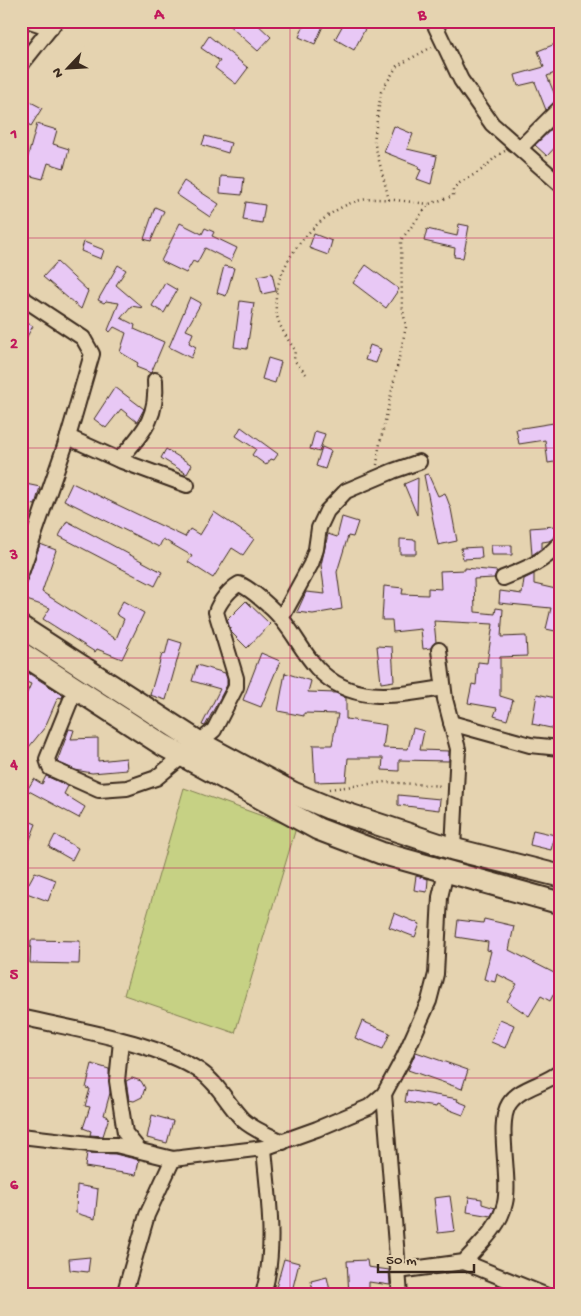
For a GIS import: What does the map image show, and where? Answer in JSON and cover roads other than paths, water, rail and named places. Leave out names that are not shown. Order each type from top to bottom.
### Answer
[{"type":"main road","points":[[21,628],[200,743],[293,793],[330,808],[453,849],[560,876]]},
{"type":"main road","points":[[21,653],[76,686],[163,745],[318,829],[381,853],[560,903]]},
{"type":"street","points":[[21,65],[53,25],[30,21]]},
{"type":"street","points":[[433,21],[461,80],[492,124],[521,147],[560,184]]},
{"type":"street","points":[[521,147],[560,108]]},
{"type":"street","points":[[21,298],[83,338],[92,354],[68,437],[21,572]]},
{"type":"street","points":[[120,460],[150,422],[156,400],[156,380]]},
{"type":"street","points":[[68,437],[120,460],[187,485]]},
{"type":"street","points":[[282,617],[311,564],[316,549],[319,528],[327,511],[346,491],[419,462]]},
{"type":"street","points":[[503,578],[534,566],[550,555],[560,543]]},
{"type":"street","points":[[76,686],[47,759],[50,768],[99,790],[127,788],[156,778],[214,730],[236,686],[236,678],[217,618],[218,606],[234,586],[239,584],[282,617],[317,668],[336,683],[364,694],[388,697],[444,688]]},
{"type":"street","points":[[439,650],[444,688],[458,748],[453,849]]},
{"type":"street","points":[[451,723],[530,745],[560,748]]},
{"type":"street","points":[[21,1136],[98,1145],[116,1145],[173,1158],[264,1148],[369,1107],[384,1094],[404,1057],[429,1001],[436,974],[440,897],[446,872]]},
{"type":"street","points":[[21,1017],[121,1041],[178,1058],[202,1073],[243,1120],[258,1130],[283,1142]]},
{"type":"street","points":[[121,1041],[118,1081],[125,1133],[139,1150]]},
{"type":"street","points":[[464,1262],[497,1224],[506,1202],[505,1119],[508,1105],[519,1093],[549,1081],[560,1072]]},
{"type":"street","points":[[384,1094],[400,1295]]},
{"type":"street","points":[[263,1295],[267,1280],[271,1228],[264,1148]]},
{"type":"street","points":[[124,1295],[147,1215],[173,1158]]},
{"type":"street","points":[[398,1271],[464,1262],[545,1295]]}]
